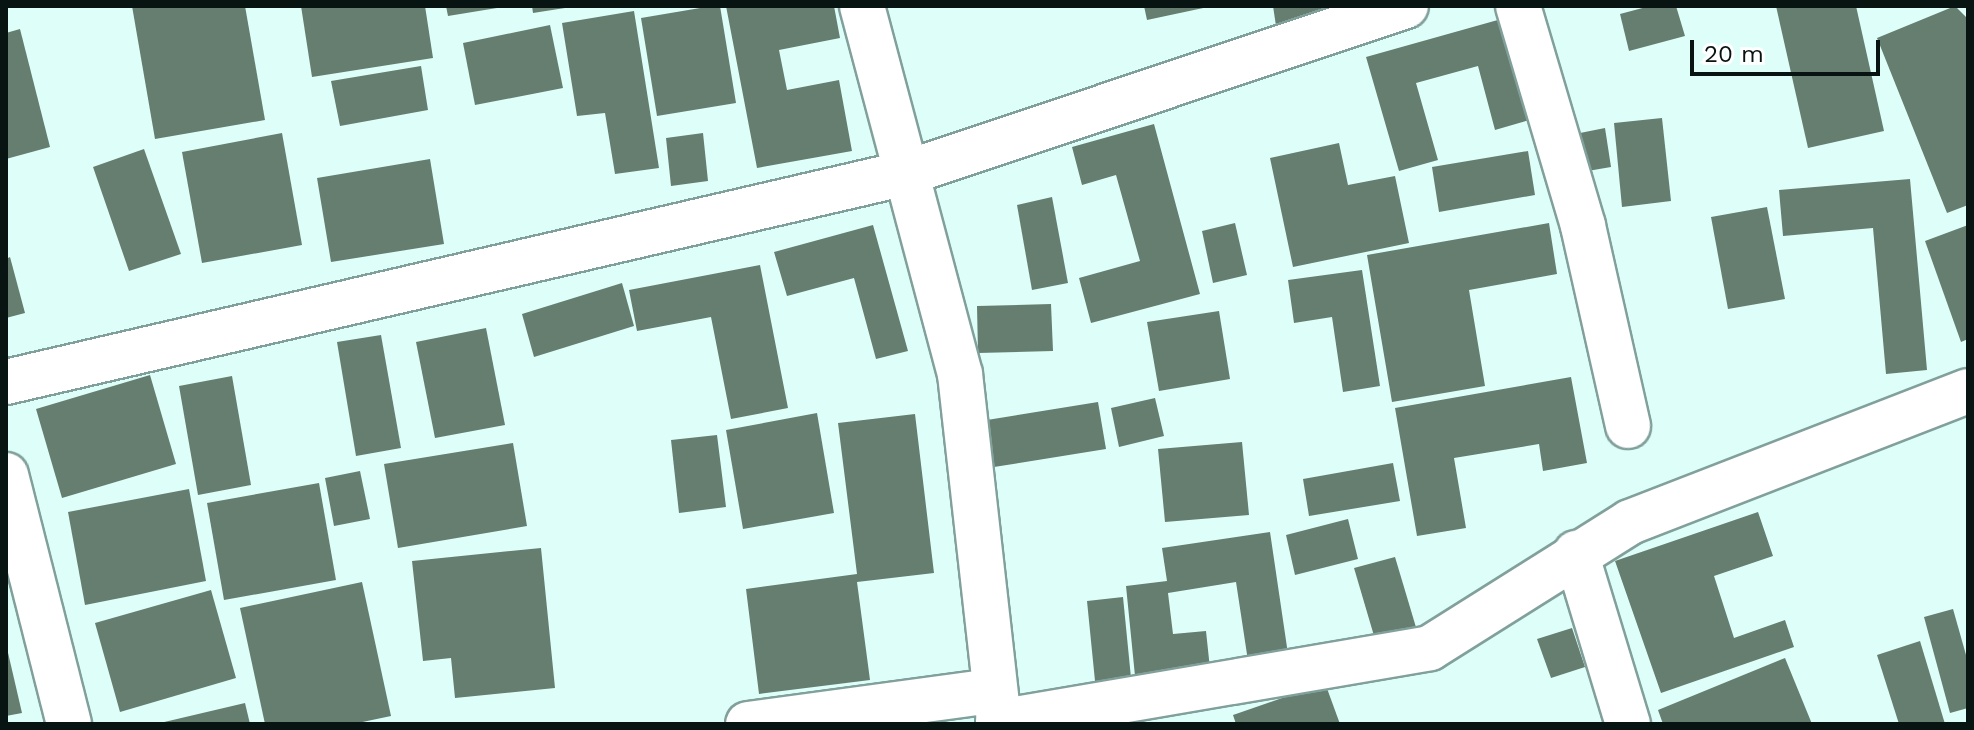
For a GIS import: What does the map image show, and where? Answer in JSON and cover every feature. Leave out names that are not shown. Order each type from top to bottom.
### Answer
[{"type":"street","points":[[862,6],[960,374],[996,713]]},
{"type":"street","points":[[6,382],[906,173],[1406,6]]},
{"type":"street","points":[[1518,6],[1583,226],[1628,426]]},
{"type":"street","points":[[748,724],[996,713],[1430,648],[1576,553],[1630,522],[1968,391]]},
{"type":"street","points":[[6,475],[69,724]]},
{"type":"street","points":[[1576,553],[1628,724]]},
{"type":"building","points":[[132,6],[245,6],[265,120],[155,139]]},
{"type":"building","points":[[301,6],[425,6],[433,58],[312,77]]},
{"type":"building","points":[[446,6],[497,6],[497,8],[448,16]]},
{"type":"building","points":[[532,6],[565,6],[565,8],[533,13]]},
{"type":"building","points":[[720,6],[736,103],[657,116],[641,18]]},
{"type":"building","points":[[726,6],[834,6],[840,38],[779,50],[787,90],[839,80],[852,151],[757,168]]},
{"type":"building","points":[[1144,6],[1208,6],[1208,7],[1147,20]]},
{"type":"building","points":[[1273,6],[1382,6],[1382,8],[1276,26]]},
{"type":"building","points":[[1650,6],[1676,6],[1685,36],[1629,51],[1620,14]]},
{"type":"building","points":[[1776,6],[1856,6],[1884,131],[1808,148]]},
{"type":"building","points":[[1955,6],[1968,19],[1968,205],[1947,213],[1877,38]]},
{"type":"building","points":[[634,11],[659,168],[615,174],[605,113],[577,116],[562,23]]},
{"type":"building","points":[[1512,16],[1540,117],[1495,130],[1478,66],[1416,83],[1438,160],[1399,171],[1366,57]]},
{"type":"building","points":[[550,25],[563,88],[475,105],[463,43]]},
{"type":"building","points":[[20,29],[50,147],[6,159],[6,33]]},
{"type":"building","points":[[421,66],[428,110],[340,126],[331,81]]},
{"type":"building","points":[[1662,118],[1671,201],[1622,207],[1614,123]]},
{"type":"building","points":[[1154,124],[1200,294],[1091,323],[1079,278],[1140,261],[1116,175],[1082,185],[1072,147]]},
{"type":"building","points":[[1605,128],[1611,167],[1576,173],[1570,135]]},
{"type":"building","points":[[282,133],[302,245],[202,263],[182,152]]},
{"type":"building","points":[[703,133],[708,181],[671,186],[666,138]]},
{"type":"building","points":[[1339,143],[1348,185],[1395,176],[1409,243],[1293,267],[1270,158]]},
{"type":"building","points":[[144,149],[181,254],[129,271],[93,167]]},
{"type":"building","points":[[1528,151],[1535,195],[1439,212],[1432,167]]},
{"type":"building","points":[[430,159],[444,244],[331,262],[317,178]]},
{"type":"building","points":[[1910,179],[1927,370],[1886,374],[1873,228],[1783,236],[1779,190]]},
{"type":"building","points":[[1052,197],[1068,283],[1032,290],[1017,205]]},
{"type":"building","points":[[1767,207],[1785,299],[1728,309],[1711,217]]},
{"type":"building","points":[[1235,223],[1247,275],[1213,283],[1202,231]]},
{"type":"building","points":[[1549,223],[1557,274],[1469,290],[1485,386],[1392,402],[1367,255]]},
{"type":"building","points":[[873,225],[908,351],[876,359],[854,278],[787,296],[774,252]]},
{"type":"building","points":[[1968,225],[1968,339],[1961,342],[1925,241]]},
{"type":"building","points":[[10,257],[25,313],[6,318],[6,259]]},
{"type":"building","points":[[760,265],[788,408],[731,419],[711,317],[637,331],[629,290]]},
{"type":"building","points":[[1362,270],[1380,386],[1343,392],[1332,317],[1294,323],[1288,280]]},
{"type":"building","points":[[622,283],[634,326],[534,357],[522,314]]},
{"type":"building","points":[[1051,304],[1053,351],[978,353],[977,306]]},
{"type":"building","points":[[1219,311],[1230,379],[1159,391],[1147,322]]},
{"type":"building","points":[[486,328],[505,425],[435,438],[416,342]]},
{"type":"building","points":[[381,335],[401,448],[356,456],[337,342]]},
{"type":"building","points":[[150,375],[176,464],[62,498],[36,409]]},
{"type":"building","points":[[232,376],[251,485],[198,495],[179,386]]},
{"type":"building","points":[[1571,377],[1587,463],[1543,471],[1539,444],[1454,458],[1466,528],[1417,536],[1395,408]]},
{"type":"building","points":[[1155,398],[1164,436],[1119,447],[1111,408]]},
{"type":"building","points":[[1098,402],[1106,449],[994,467],[987,420]]},
{"type":"building","points":[[817,413],[834,513],[743,529],[726,430]]},
{"type":"building","points":[[915,414],[934,573],[857,582],[870,680],[759,694],[746,589],[857,574],[838,423]]},
{"type":"building","points":[[717,435],[726,507],[679,513],[671,440]]},
{"type":"building","points":[[1242,442],[1249,515],[1165,522],[1158,449]]},
{"type":"building","points":[[513,443],[527,526],[398,548],[384,464]]},
{"type":"building","points":[[1393,463],[1400,501],[1309,516],[1303,479]]},
{"type":"building","points":[[360,471],[370,519],[334,526],[325,478]]},
{"type":"building","points":[[319,483],[336,580],[224,600],[207,503]]},
{"type":"building","points":[[189,489],[206,581],[85,605],[68,512]]},
{"type":"building","points":[[1758,512],[1773,556],[1714,576],[1734,638],[1785,620],[1794,647],[1661,693],[1615,561]]},
{"type":"building","points":[[1348,519],[1358,559],[1295,575],[1286,535]]},
{"type":"building","points":[[1270,532],[1288,654],[1248,661],[1236,582],[1168,593],[1173,634],[1206,631],[1211,678],[1136,686],[1126,586],[1167,581],[1162,548]]},
{"type":"building","points":[[541,548],[555,688],[455,698],[451,658],[423,661],[412,561]]},
{"type":"building","points":[[1395,557],[1418,634],[1377,646],[1354,568]]},
{"type":"building","points":[[362,582],[391,716],[353,724],[265,724],[240,608]]},
{"type":"building","points":[[211,590],[236,678],[120,712],[95,623]]},
{"type":"building","points":[[1123,597],[1132,688],[1096,691],[1087,601]]},
{"type":"building","points":[[1953,609],[1968,662],[1968,708],[1950,713],[1924,617]]},
{"type":"building","points":[[1572,628],[1585,667],[1551,678],[1537,639]]},
{"type":"building","points":[[1920,641],[1945,724],[1899,724],[1877,655]]},
{"type":"building","points":[[6,644],[22,713],[6,716]]},
{"type":"building","points":[[1785,658],[1812,724],[1663,724],[1658,710]]},
{"type":"building","points":[[1325,683],[1340,724],[1236,724],[1233,715]]},
{"type":"building","points":[[245,703],[250,724],[160,724],[160,723]]}]
